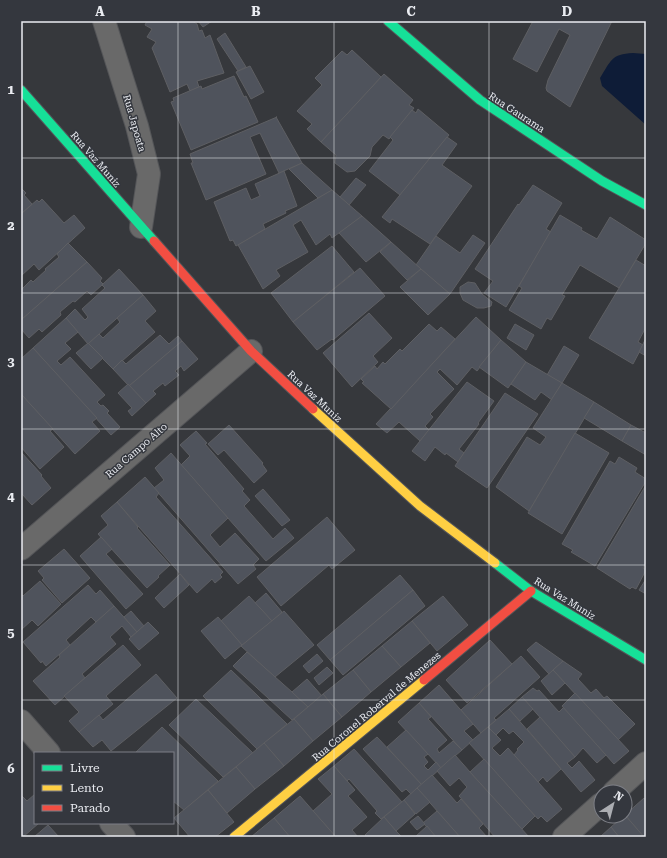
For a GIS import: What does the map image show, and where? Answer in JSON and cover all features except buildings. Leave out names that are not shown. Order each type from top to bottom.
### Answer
[{"type":"street","name":"Rua Japoata","points":[[104,21],[137,126],[149,174],[141,227]]},
{"type":"street","name":"Rua Gaurama","points":[[388,21],[480,100],[602,180],[646,205]]},
{"type":"street","name":"Rua Vaz Muniz","points":[[21,90],[251,352],[333,428],[420,506],[531,591],[646,660]]},
{"type":"street","name":"Rua Campo Alto","points":[[21,549],[251,352]]},
{"type":"street","name":"Rua Coronel Roberval de Menezes","points":[[234,837],[531,591]]},
{"type":"street","points":[[21,721],[48,752]]},
{"type":"street","points":[[623,784],[646,763]]},
{"type":"street","points":[[564,837],[593,811]]},
{"type":"street","points":[[112,824],[124,837]]},
{"type":"water","points":[[633,53],[646,54],[646,125],[602,86],[600,78],[612,60],[620,55]]},
{"type":"traffic: fast","points":[[388,21],[480,100],[602,181],[646,205]]},
{"type":"traffic: fast","points":[[21,90],[154,241]]},
{"type":"traffic: fast","points":[[495,563],[531,591],[646,660]]},
{"type":"traffic: slow","points":[[313,409],[420,506],[495,563]]},
{"type":"traffic: slow","points":[[234,837],[424,680]]},
{"type":"traffic: jam","points":[[154,241],[251,351],[313,409]]},
{"type":"traffic: jam","points":[[424,680],[531,591]]}]
